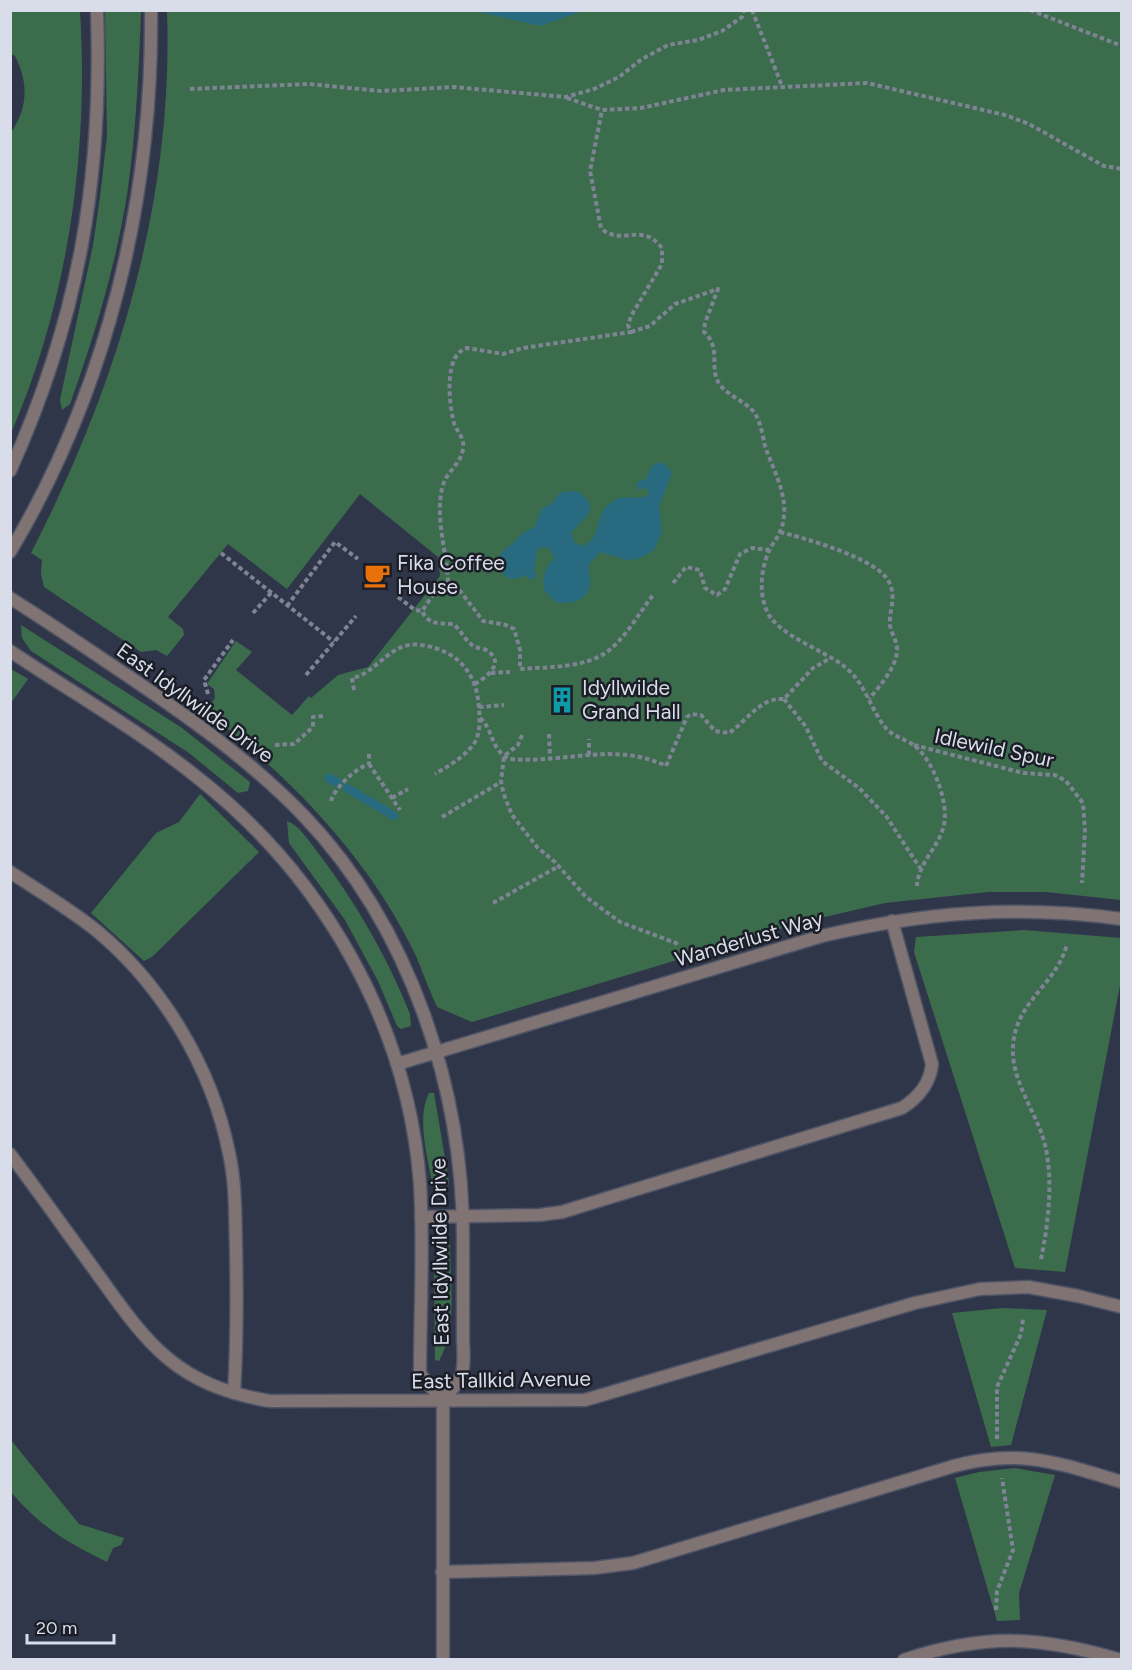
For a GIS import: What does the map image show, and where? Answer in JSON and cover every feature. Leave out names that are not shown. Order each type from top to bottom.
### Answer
[{"type":"street","points":[[10,471],[55,359],[86,226],[98,107],[96,10]]},
{"type":"street","points":[[10,552],[59,460],[90,382],[111,314],[128,245],[141,166],[149,80],[151,10]]},
{"type":"street","name":"East Idyllwilde Drive","points":[[10,598],[210,733],[252,767],[304,817],[327,843],[378,917],[403,967],[435,1052],[455,1133],[463,1217],[462,1373],[443,1401],[420,1374],[420,1183],[412,1129],[397,1064],[364,982],[339,936],[311,893],[267,839],[219,795],[178,763],[10,651]]},
{"type":"street","points":[[10,872],[76,916],[119,953],[176,1022],[201,1069],[223,1129],[233,1175],[236,1279],[234,1393]]},
{"type":"street","name":"Wanderlust Way","points":[[397,1064],[822,936],[892,921],[985,911],[1074,913],[1122,919]]},
{"type":"street","points":[[421,1217],[562,1212],[893,1112],[912,1102],[928,1081],[932,1064],[892,921]]},
{"type":"street","name":"East Tallkid Avenue","points":[[10,1154],[150,1344],[185,1371],[234,1393],[290,1402],[562,1402],[596,1398],[915,1303],[973,1290],[1028,1287],[1078,1296],[1122,1308]]},
{"type":"street","points":[[442,1659],[443,1401]]},
{"type":"street","points":[[442,1572],[594,1568],[633,1563],[954,1466],[999,1457],[1051,1461],[1122,1482]]},
{"type":"street","points":[[904,1659],[956,1645],[1011,1640],[1067,1645],[1121,1659]]},
{"type":"path","points":[[566,97],[594,89],[619,77],[642,59],[668,45],[698,40],[722,31],[742,17],[744,10]]},
{"type":"path","points":[[752,10],[782,86]]},
{"type":"path","points":[[1030,10],[1122,46]]},
{"type":"path","points":[[190,89],[309,84],[381,91],[453,87],[566,97],[602,110],[641,108],[724,90],[867,83],[1005,115],[1029,124],[1104,166],[1122,169]]},
{"type":"path","points":[[448,582],[440,500],[445,480],[460,460],[463,447],[461,433],[453,421],[450,374],[456,356],[467,348],[503,354],[523,348],[631,332],[628,325],[631,316],[664,257],[662,248],[650,237],[639,234],[617,237],[607,234],[601,228],[590,171],[602,110]]},
{"type":"path","name":"Idlewild Spur","points":[[631,332],[650,326],[675,304],[690,302],[718,289],[705,323],[704,332],[712,339],[717,378],[721,386],[754,412],[782,492],[784,515],[780,532],[769,550],[762,582],[766,612],[788,633],[832,657],[854,676],[887,729],[914,745],[1023,773],[1055,775],[1066,781],[1083,803],[1085,831],[1082,884]]},
{"type":"path","points":[[780,532],[847,553],[876,569],[890,584],[893,600],[890,622],[897,650],[887,675],[870,699]]},
{"type":"path","points":[[287,606],[335,542],[358,559]]},
{"type":"path","points":[[673,583],[686,567],[692,567],[700,570],[705,588],[717,595],[725,590],[740,554],[752,548],[769,550]]},
{"type":"path","points":[[221,553],[334,642]]},
{"type":"path","points":[[422,611],[439,586],[448,582],[454,583],[483,621],[506,625],[514,629],[520,650],[520,669],[580,663],[603,655],[621,637],[653,595]]},
{"type":"path","points":[[254,613],[271,593]]},
{"type":"path","points":[[398,597],[416,610],[422,611],[430,623],[453,624],[474,647],[488,651],[494,657],[494,668],[491,673],[475,684]]},
{"type":"path","points":[[306,675],[356,616]]},
{"type":"path","points":[[208,694],[204,680],[232,640]]},
{"type":"path","points":[[354,690],[352,678],[365,674],[380,659],[394,651],[414,645],[453,655],[466,666],[475,684],[480,718],[478,733],[472,745],[451,765],[435,774]]},
{"type":"path","points":[[480,718],[486,724],[495,747],[504,756],[519,760],[632,753],[666,766],[679,731],[691,714],[701,715],[715,731],[729,733],[764,703],[784,699],[813,668],[832,657]]},
{"type":"path","points":[[491,673],[510,672]]},
{"type":"path","points":[[784,699],[806,727],[822,760],[859,788],[886,816],[920,868]]},
{"type":"path","points":[[479,707],[504,705]]},
{"type":"path","points":[[275,745],[294,744],[313,727],[313,717],[323,716]]},
{"type":"path","points":[[549,734],[550,757]]},
{"type":"path","points":[[522,735],[518,745],[504,756],[501,782],[516,821],[537,847],[559,866],[586,897],[610,915],[634,928],[676,943],[678,947]]},
{"type":"path","points":[[589,739],[589,755]]},
{"type":"path","name":"Idlewild Spur","points":[[914,745],[927,762],[940,789],[945,818],[937,842],[920,868],[917,886]]},
{"type":"path","points":[[369,751],[369,764],[400,810]]},
{"type":"path","points":[[331,801],[332,796],[351,776],[369,764]]},
{"type":"path","points":[[441,817],[501,782]]},
{"type":"path","points":[[392,798],[408,789]]},
{"type":"path","points":[[493,903],[559,866]]},
{"type":"path","points":[[1041,1258],[1049,1197],[1045,1144],[1018,1076],[1013,1048],[1015,1028],[1021,1015],[1058,969],[1067,944]]},
{"type":"path","points":[[997,1446],[997,1387],[1021,1334],[1023,1319]]},
{"type":"path","points":[[996,1610],[997,1591],[1012,1550],[1001,1468]]},
{"type":"green space","points":[[11,10],[80,11],[82,64],[77,172],[60,279],[31,383],[11,433],[10,134],[23,105],[24,86],[20,66],[15,56],[11,54]]},
{"type":"green space","points":[[105,11],[141,11],[131,166],[118,243],[104,298],[70,404],[62,410],[60,400],[93,245],[107,136]]},
{"type":"green space","points":[[167,11],[1121,11],[1121,900],[1046,892],[988,892],[885,903],[803,922],[472,1022],[437,1007],[416,956],[397,920],[351,852],[297,791],[237,736],[205,711],[215,698],[214,689],[207,684],[236,641],[252,652],[236,670],[292,715],[309,696],[311,698],[338,675],[368,667],[440,576],[438,557],[360,494],[287,589],[228,544],[168,617],[183,629],[184,635],[167,656],[156,650],[141,652],[44,587],[41,574],[42,560],[31,553],[90,425],[114,358],[134,291],[150,222],[161,152],[167,82]]},
{"type":"green space","points":[[21,625],[182,728],[250,782],[248,791],[238,793],[189,753],[31,651],[22,638]]},
{"type":"green space","points":[[11,669],[28,679],[11,703]]},
{"type":"green space","points":[[200,794],[259,852],[152,957],[144,961],[91,913],[156,833],[179,822]]},
{"type":"green space","points":[[287,821],[306,837],[357,908],[391,970],[410,1014],[411,1026],[401,1029],[397,1026],[378,981],[345,920],[289,843]]},
{"type":"green space","points":[[1024,930],[1121,938],[1121,980],[1065,1272],[1015,1268],[914,952],[916,937]]},
{"type":"green space","points":[[429,1093],[434,1093],[449,1182],[448,1186],[436,1191],[428,1164],[423,1127],[425,1103]]},
{"type":"green space","points":[[447,1242],[450,1244],[451,1319],[445,1348],[439,1361],[435,1360],[434,1263],[438,1252]]},
{"type":"green space","points":[[1002,1308],[1047,1310],[1011,1445],[991,1447],[952,1313]]},
{"type":"green space","points":[[11,1440],[79,1524],[124,1538],[121,1545],[113,1548],[107,1562],[55,1533],[33,1515],[11,1492]]},
{"type":"green space","points":[[1015,1468],[1055,1475],[1019,1593],[1020,1620],[997,1621],[955,1478],[979,1472]]},
{"type":"water","points":[[475,11],[583,11],[540,26]]},
{"type":"water","points":[[664,463],[672,473],[659,506],[662,532],[654,550],[639,559],[626,560],[600,552],[589,564],[590,586],[585,596],[568,603],[556,602],[544,590],[545,572],[554,558],[550,549],[543,547],[537,550],[534,572],[537,576],[530,580],[525,575],[515,579],[508,578],[500,570],[501,553],[525,532],[534,528],[542,508],[550,505],[561,492],[577,491],[589,503],[589,513],[571,533],[575,543],[583,546],[592,539],[603,512],[612,502],[623,497],[638,498],[649,495],[647,488],[638,490],[637,482],[646,479],[652,466]]},
{"type":"waterway","points":[[329,778],[338,783]]},
{"type":"waterway","points":[[347,788],[394,816]]},
{"type":"place","name":"Fika Coffee House","points":[[377,575]]},
{"type":"place","name":"Idyllwilde Grand Hall","points":[[562,700]]}]
